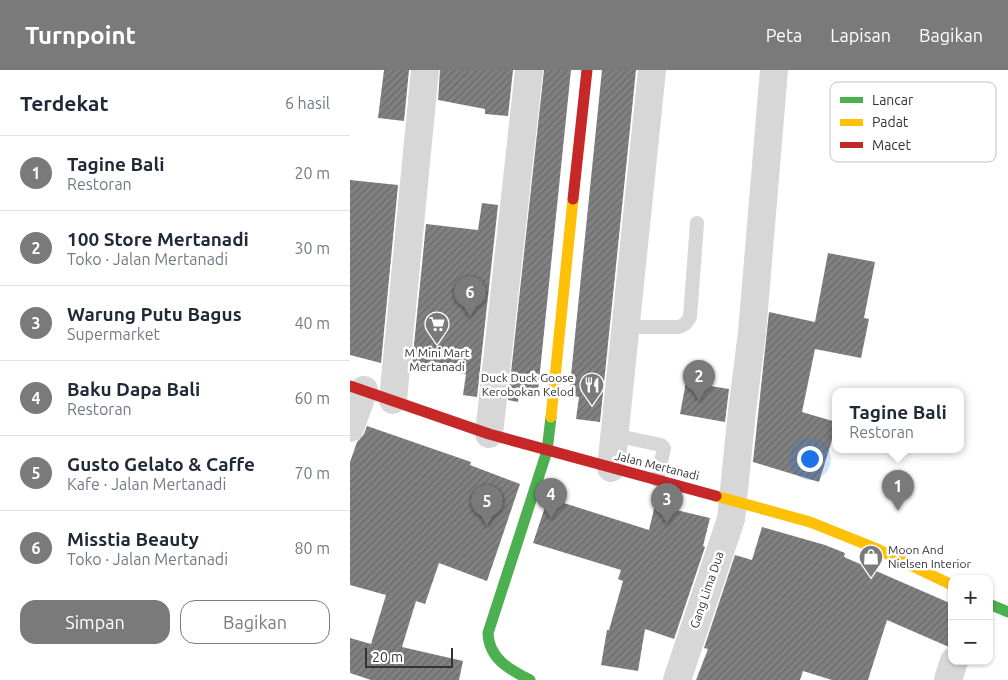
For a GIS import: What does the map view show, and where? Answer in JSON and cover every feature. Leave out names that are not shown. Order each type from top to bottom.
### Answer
[{"type":"street","points":[[393,400],[425,70]]},
{"type":"street","points":[[489,434],[529,70]]},
{"type":"street","points":[[530,680],[500,663],[490,650],[488,635],[493,614],[547,451],[587,70]]},
{"type":"street","points":[[611,468],[652,70]]},
{"type":"street","name":"Gang Lima Dua","points":[[677,680],[731,519],[752,332],[774,70]]},
{"type":"street","points":[[350,428],[357,388]]},
{"type":"street","name":"Jalan Mertanadi","points":[[357,388],[489,434],[810,522],[849,536],[948,583]]},
{"type":"street","points":[[993,606],[1008,612]]},
{"type":"street","points":[[948,680],[953,665]]},
{"type":"lane","points":[[626,327],[679,327],[685,324],[690,317],[697,223]]},
{"type":"lane","points":[[614,435],[661,445],[664,448],[657,480]]},
{"type":"building","points":[[384,70],[409,70],[404,121],[378,118]]},
{"type":"building","points":[[440,70],[513,70],[508,116],[485,114],[485,109],[438,100]]},
{"type":"building","points":[[544,70],[571,70],[538,391],[519,388],[518,402],[508,400]]},
{"type":"building","points":[[602,70],[636,70],[600,422],[576,419],[579,397],[569,395]]},
{"type":"building","points":[[350,180],[398,185],[381,363],[350,355]]},
{"type":"building","points":[[482,203],[498,205],[477,397],[463,395],[466,374],[412,365],[426,224],[478,230]]},
{"type":"building","points":[[828,253],[875,262],[864,318],[869,319],[861,358],[815,349],[802,412],[832,421],[832,440],[819,482],[753,462],[769,312],[815,322]]},
{"type":"building","points":[[686,382],[729,389],[725,422],[680,414]]},
{"type":"building","points":[[367,426],[471,462],[470,465],[520,484],[487,581],[439,563],[425,604],[416,601],[402,647],[463,661],[459,680],[371,680],[350,673],[350,638],[371,644],[386,595],[350,585],[350,462],[357,442],[364,434]]},
{"type":"building","points":[[548,498],[649,530],[655,505],[710,518],[703,546],[705,547],[674,639],[645,629],[638,671],[601,665],[607,630],[609,630],[623,581],[618,579],[621,570],[533,543]]},
{"type":"building","points":[[762,527],[825,545],[845,553],[844,557],[948,602],[948,647],[887,620],[868,680],[832,680],[803,671],[800,680],[696,680],[708,649],[704,648],[735,555],[752,560]]},
{"type":"traffic: fast","points":[[530,680],[515,672],[496,656],[489,642],[488,633],[547,451],[551,417]]},
{"type":"traffic: fast","points":[[993,606],[1008,612]]},
{"type":"traffic: slow","points":[[551,417],[573,199]]},
{"type":"traffic: slow","points":[[716,496],[810,522],[875,548],[948,583]]},
{"type":"traffic: jam","points":[[573,199],[587,70]]},
{"type":"traffic: jam","points":[[350,386],[489,434],[716,496]]},
{"type":"place","name":"Misstia Beauty","points":[[470,317]]},
{"type":"place","name":"M Mini Mart Mertanadi","points":[[437,345]]},
{"type":"place","name":"100 Store Mertanadi","points":[[699,401]]},
{"type":"place","name":"Duck Duck Goose Kerobokan Kelod","points":[[592,406]]},
{"type":"place","name":"Tagine Bali","points":[[898,511]]},
{"type":"place","name":"Baku Dapa Bali","points":[[551,519]]},
{"type":"place","name":"Warung Putu Bagus","points":[[667,524]]},
{"type":"place","name":"Gusto Gelato & Caffe","points":[[487,526]]},
{"type":"place","name":"Moon And Nielsen Interior","points":[[871,578]]}]
